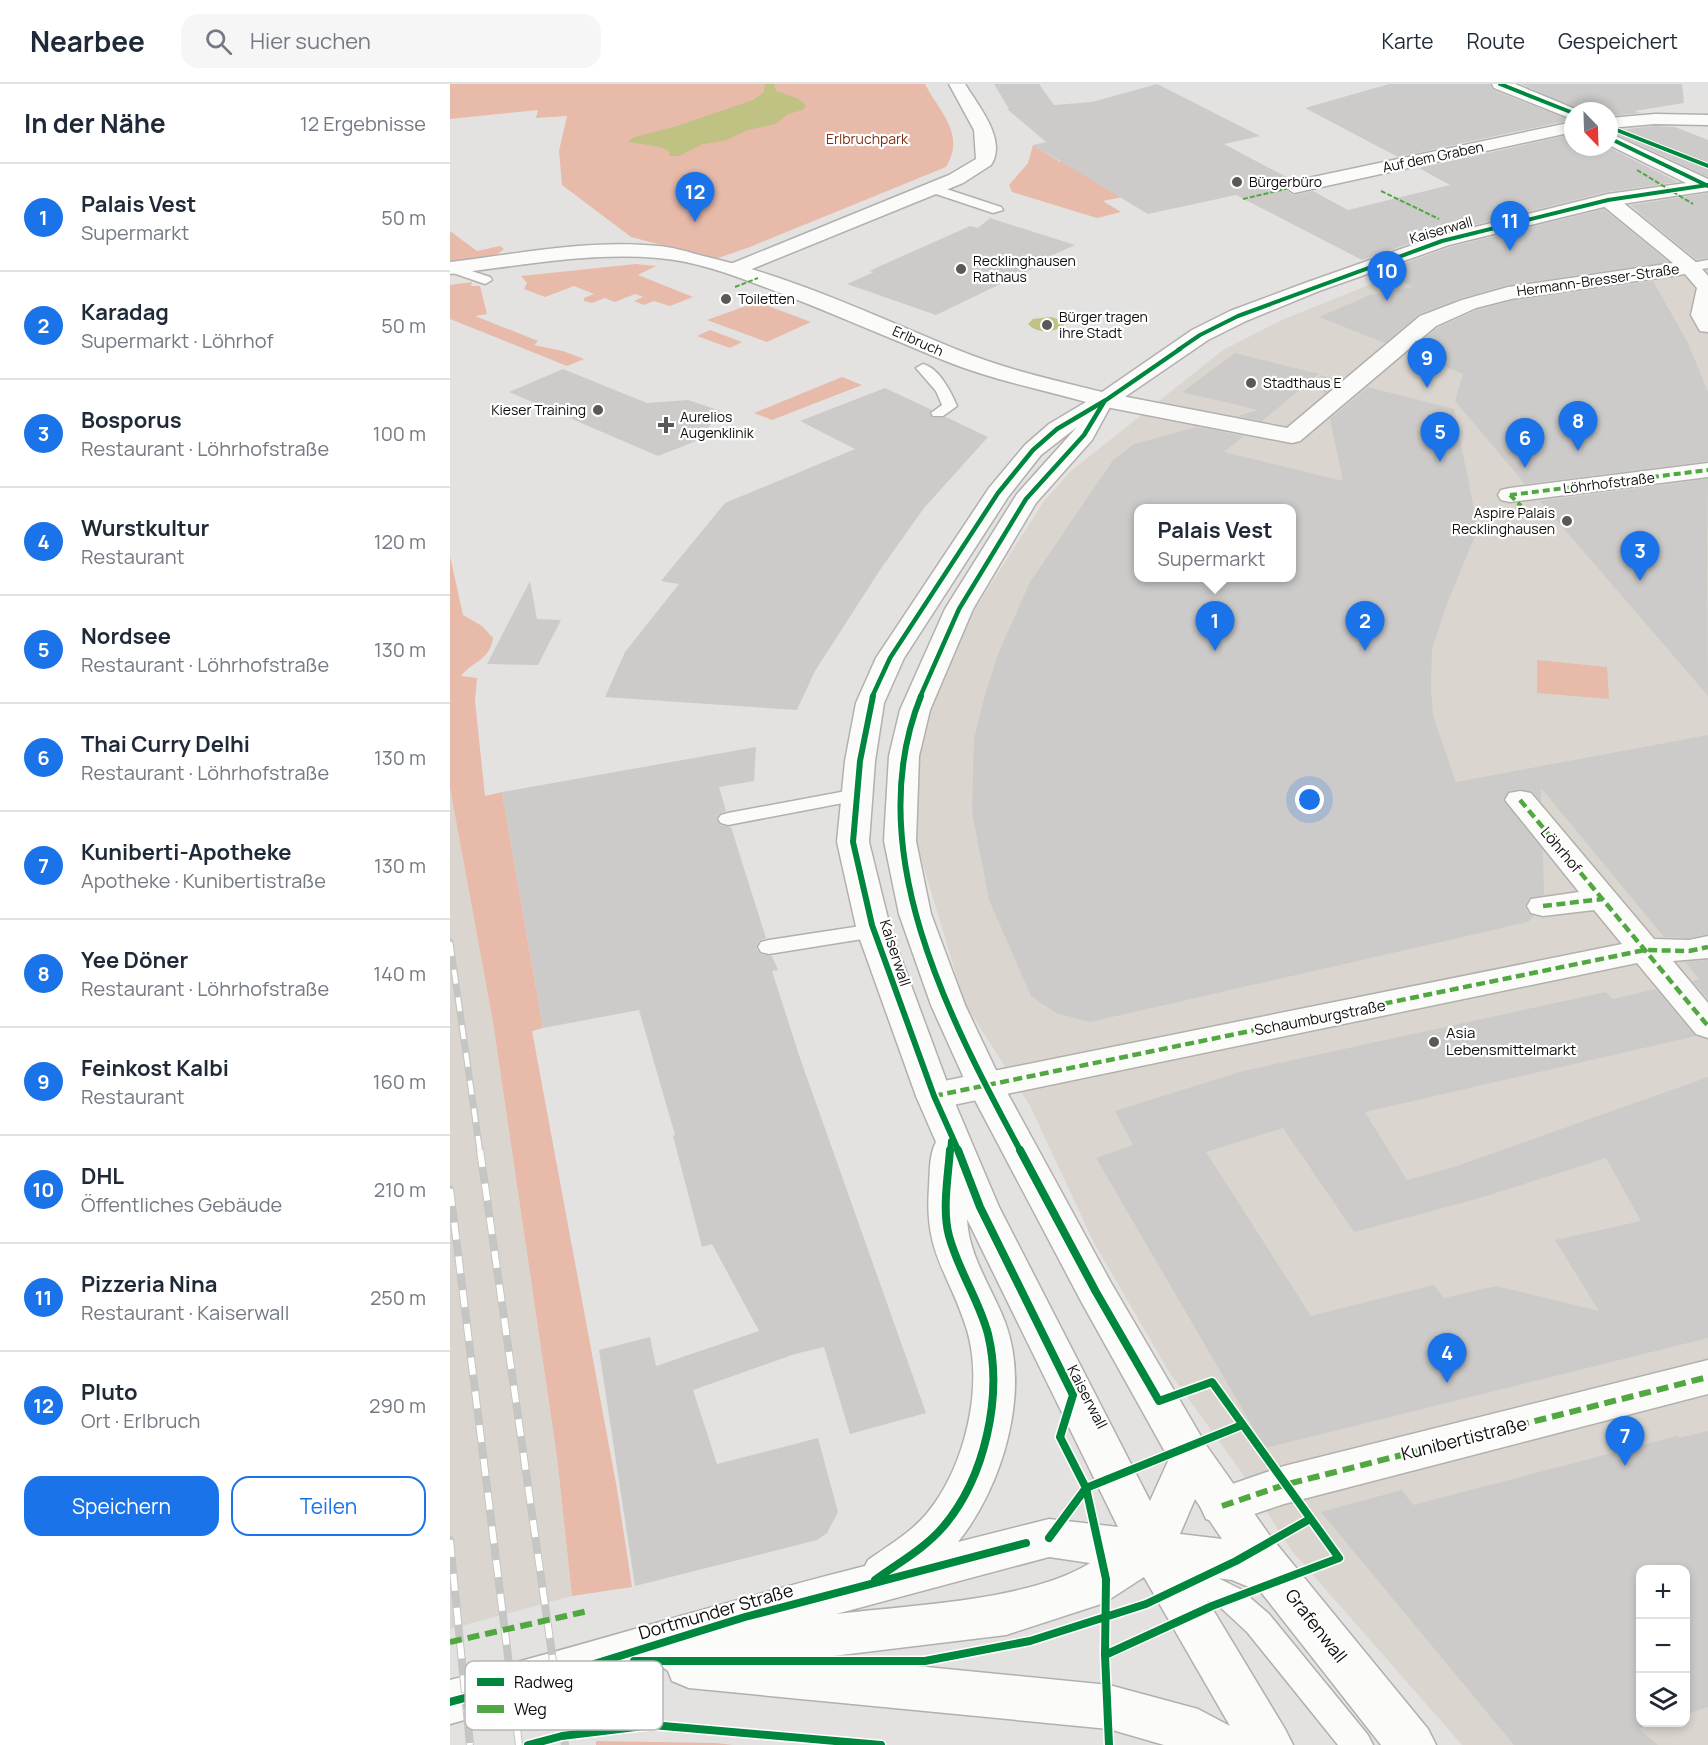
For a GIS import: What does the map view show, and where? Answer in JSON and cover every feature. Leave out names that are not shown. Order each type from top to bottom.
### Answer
[{"type":"main road","points":[[735,269],[934,189],[986,161],[988,145],[979,121],[957,84]]},
{"type":"main road","points":[[1500,84],[1564,110]]},
{"type":"main road","points":[[1554,106],[1564,113]]},
{"type":"main road","points":[[1618,124],[1648,119],[1708,120]]},
{"type":"main road","name":"Auf dem Graben","points":[[1294,187],[1564,129]]},
{"type":"main road","points":[[1618,130],[1708,179]]},
{"type":"main road","points":[[1618,142],[1708,179]]},
{"type":"main road","name":"Kaiserwall","points":[[1151,1548],[980,1207],[942,1114],[874,931],[853,842],[870,703],[890,658],[998,493],[1026,459],[1057,429],[1106,400],[1200,335],[1248,312],[1383,260],[1442,241],[1608,200],[1708,179]]},
{"type":"main road","points":[[1608,200],[1699,266],[1707,288],[1702,315],[1708,326]]},
{"type":"main road","name":"Erlbruch","points":[[450,268],[574,253],[637,250],[660,252],[735,269],[868,319],[953,356],[1007,374],[1106,400]]},
{"type":"main road","name":"Hermann-Bresser-Straße","points":[[1106,400],[1292,436],[1362,380],[1428,321],[1469,304],[1508,293],[1563,283],[1699,266]]},
{"type":"main road","name":"Kaiserwall","points":[[1106,400],[1084,435],[1026,499],[959,609],[915,710],[904,756],[900,842],[915,914],[948,1005],[985,1086],[1096,1292],[1191,1458],[1222,1506]]},
{"type":"main road","name":"Löhrhofstraße","points":[[1515,501],[1708,470]]},
{"type":"main road","name":"Löhrhof","points":[[1520,800],[1708,1026]]},
{"type":"main road","points":[[1543,906],[1603,899]]},
{"type":"main road","name":"Schaumburgstraße","points":[[942,1114],[985,1086],[1645,950],[1689,951],[1708,947]]},
{"type":"main road","points":[[865,1586],[925,1545],[945,1526],[970,1487],[985,1435],[994,1358],[988,1331],[948,1234],[942,1114]]},
{"type":"main road","name":"Kunibertistraße","points":[[1222,1506],[1327,1473],[1708,1377]]},
{"type":"main road","points":[[1191,1458],[1151,1548],[1268,1745]]},
{"type":"main road","name":"Grafenwall","points":[[1222,1506],[1411,1745]]},
{"type":"main road","name":"Dortmunder Straße","points":[[604,1661],[745,1617],[1049,1538],[1151,1548],[1236,1561],[1280,1580]]},
{"type":"main road","name":"Dortmunder Straße","points":[[619,1661],[1006,1614],[1088,1589],[1151,1548]]},
{"type":"main road","name":"Dortmunder Straße","points":[[663,1664],[1109,1707],[1198,1732],[1217,1745]]},
{"type":"main road","name":"Dortmunder Straße","points":[[450,1702],[465,1698]]},
{"type":"lane","points":[[934,189],[997,210]]},
{"type":"lane","points":[[450,268],[485,280]]},
{"type":"lane","points":[[923,368],[944,390],[950,406],[938,413]]},
{"type":"lane","points":[[728,819],[857,795]]},
{"type":"lane","points":[[769,948],[874,931]]},
{"type":"lane","points":[[1222,1506],[1236,1561],[1258,1623]]},
{"type":"lane","points":[[1151,1548],[1196,1581],[1230,1599],[1258,1623],[1357,1745]]},
{"type":"shaded area","points":[[765,84],[774,84],[776,91],[797,98],[806,105],[803,110],[788,114],[776,124],[748,130],[724,141],[703,144],[679,156],[669,156],[670,152],[661,147],[629,142],[635,137],[677,126],[753,100],[764,92]]},
{"type":"shaded area","points":[[1708,201],[1708,1745],[1462,1745],[1292,1551],[1239,1469],[1169,1372],[1094,1243],[1030,1106],[965,1004],[916,842],[917,770],[925,710],[946,654],[1044,501],[1071,471],[1223,350],[1284,319],[1391,276],[1467,252],[1623,215]]},
{"type":"shaded area","points":[[1051,317],[1061,320],[1064,325],[1055,330],[1041,331],[1028,324],[1033,319]]},
{"type":"shaded area","points":[[450,788],[493,1022],[557,1457],[572,1596],[450,1629]]},
{"type":"green space","name":"Erlbruchpark","points":[[450,84],[925,84],[949,124],[953,144],[946,167],[750,247],[715,259],[631,237],[562,185],[559,151],[567,116],[536,118],[538,110],[450,119]]},
{"type":"green space","points":[[1033,145],[1060,162],[1071,161],[1127,196],[1103,201],[1121,212],[1097,218],[1012,192],[1009,185],[1028,163]]},
{"type":"green space","points":[[450,231],[477,251],[500,246],[504,249],[495,256],[450,261]]},
{"type":"green space","points":[[636,264],[656,266],[638,275],[693,297],[670,306],[654,301],[644,305],[634,301],[643,297],[635,294],[615,302],[605,298],[592,303],[584,301],[584,298],[594,294],[574,286],[545,297],[524,289],[527,283],[521,276]]},
{"type":"green space","points":[[472,282],[471,286],[480,286],[487,314],[475,316],[538,341],[534,345],[563,351],[584,359],[567,366],[450,319],[450,285]]},
{"type":"green space","points":[[757,302],[811,322],[767,342],[707,320]]},
{"type":"green space","points":[[710,330],[742,342],[730,348],[697,336]]},
{"type":"green space","points":[[842,377],[862,385],[772,420],[754,413]]},
{"type":"green space","points":[[450,556],[463,615],[482,626],[493,638],[485,656],[461,676],[477,678],[475,701],[485,796],[502,792],[543,1028],[532,1031],[617,1489],[632,1587],[572,1596],[557,1457],[493,1022],[450,788]]},
{"type":"green space","points":[[1537,660],[1607,667],[1609,699],[1537,693]]},
{"type":"green space","points":[[596,1741],[716,1743],[733,1745],[596,1745]]},
{"type":"building","points":[[994,84],[1039,84],[1054,105],[1092,102],[1157,84],[1260,136],[1224,144],[1292,180],[1283,188],[1293,195],[1313,191],[1348,210],[1450,185],[1419,168],[1564,136],[1564,156],[1618,156],[1618,152],[1678,182],[1607,192],[1434,235],[1362,260],[1236,195],[1148,214],[1033,145],[1046,142],[1007,109],[1009,109]]},
{"type":"building","points":[[1389,84],[1490,84],[1493,90],[1564,117],[1564,121],[1398,157],[1305,108]]},
{"type":"building","points":[[1521,84],[1682,84],[1684,103],[1635,111],[1641,113],[1618,115],[1618,102],[1564,103]]},
{"type":"building","points":[[1655,126],[1675,127],[1708,140],[1708,177],[1618,135],[1618,130]]},
{"type":"building","points":[[1708,193],[1708,258],[1696,259],[1630,205]]},
{"type":"building","points":[[1604,209],[1668,262],[1508,285],[1461,298],[1419,314],[1385,343],[1319,317],[1370,295],[1413,287],[1382,271],[1450,247]]},
{"type":"building","points":[[990,218],[1075,245],[1046,258],[1044,263],[936,315],[847,284],[874,272],[869,271],[970,226],[978,228]]},
{"type":"building","points":[[1653,281],[1687,341],[1708,392],[1708,461],[1525,484],[1455,401],[1463,374],[1409,352],[1437,328],[1477,310],[1511,301]]},
{"type":"building","name":"Stadthaus E","points":[[1235,353],[1319,374],[1262,421],[1237,416],[1258,410],[1182,392]]},
{"type":"building","points":[[563,369],[647,403],[688,400],[721,411],[699,440],[658,456],[509,392]]},
{"type":"building","points":[[1320,375],[1341,380],[1324,394]]},
{"type":"building","points":[[1368,387],[1454,409],[1478,529],[1446,606],[1432,649],[1431,688],[1433,716],[1456,782],[1708,735],[1708,934],[1689,938],[1664,937],[1541,788],[1541,802],[1533,792],[1520,789],[1509,791],[1503,800],[1543,850],[1544,895],[1529,898],[1525,907],[1529,914],[1534,916],[1528,922],[1090,1022],[1056,1013],[1031,996],[989,900],[972,812],[974,739],[985,695],[998,654],[1030,582],[1113,460],[1134,444],[1197,427],[1244,436],[1224,452],[1343,481],[1330,419]]},
{"type":"building","points":[[885,388],[932,410],[929,413],[933,418],[946,417],[988,437],[924,508],[880,570],[815,671],[797,710],[605,697],[625,652],[679,584],[661,581],[725,503],[855,449],[800,421]]},
{"type":"building","points":[[1708,479],[1707,553],[1708,696],[1540,501]]},
{"type":"building","points":[[530,581],[537,619],[561,620],[538,665],[487,664]]},
{"type":"building","points":[[756,747],[754,781],[719,787],[726,811],[719,814],[716,819],[720,825],[731,827],[766,938],[759,941],[756,948],[760,954],[772,956],[778,970],[772,971],[800,1058],[926,1413],[850,1434],[824,1347],[795,1354],[693,1390],[717,1464],[818,1438],[838,1512],[827,1533],[817,1540],[635,1586],[599,1350],[650,1337],[656,1366],[759,1331],[712,1244],[702,1247],[673,1136],[675,1135],[639,1010],[543,1028],[502,792]]},
{"type":"building","points":[[1708,960],[1708,999],[1692,981],[1699,979],[1685,962]]},
{"type":"building","points":[[1656,989],[1696,1036],[1365,1112],[1407,1180],[1454,1167],[1708,1077],[1708,1338],[1265,1448],[1096,1158],[1133,1145],[1115,1111],[1243,1071],[1606,992],[1612,999]],"holes":[[[1283,1128],[1354,1232],[1480,1198],[1606,1158],[1641,1221],[1555,1240],[1599,1311],[1496,1286],[1444,1298],[1434,1285],[1311,1316],[1206,1152]]]},
{"type":"building","points":[[1708,1431],[1708,1707],[1690,1713],[1690,1565],[1636,1565],[1636,1727],[1645,1727],[1639,1729],[1658,1745],[1514,1745],[1321,1512],[1402,1490],[1413,1505],[1677,1436],[1679,1438]]},
{"type":"railway","points":[[450,942],[480,1152]]},
{"type":"railway","points":[[480,1150],[553,1661]]},
{"type":"railway","points":[[450,1189],[509,1661]]},
{"type":"railway","points":[[450,1540],[465,1694]]},
{"type":"railway","points":[[469,1730],[470,1745]]},
{"type":"railway","points":[[517,1730],[519,1745]]},
{"type":"railway","points":[[563,1730],[565,1745]]},
{"type":"marked path","points":[[1637,170],[1693,204]]},
{"type":"marked path","points":[[1243,199],[1294,187]]},
{"type":"marked path","points":[[1381,191],[1439,219]]},
{"type":"marked path","points":[[735,287],[758,278]]},
{"type":"marked path","points":[[1510,495],[1708,470]]},
{"type":"marked path","points":[[1510,495],[1521,506]]},
{"type":"marked path","points":[[1520,800],[1708,1026]]},
{"type":"marked path","points":[[1543,906],[1603,899]]},
{"type":"marked path","points":[[934,1096],[1435,995],[1645,950],[1689,951],[1708,947]]},
{"type":"marked path","points":[[1222,1506],[1284,1485],[1708,1377]]},
{"type":"marked path","points":[[450,1642],[588,1611]]},
{"type":"cycle path","points":[[1500,84],[1564,109]]},
{"type":"cycle path","points":[[1618,131],[1708,166]]},
{"type":"cycle path","points":[[1618,142],[1708,186]]},
{"type":"cycle path","points":[[1109,1745],[1105,1655],[1106,1579],[1086,1488],[1060,1437],[1073,1395],[980,1207],[951,1132],[934,1096],[872,925],[853,842],[860,761],[870,703],[890,658],[998,493],[1033,450],[1057,429],[1106,400],[1200,335],[1238,316],[1312,287],[1442,241],[1608,200],[1708,185]]},
{"type":"cycle path","points":[[1104,402],[1084,435],[1026,499],[959,609],[938,653],[915,710],[904,756],[900,841],[915,914],[948,1005],[985,1085],[1096,1292],[1159,1401],[1212,1382],[1284,1485],[1339,1558],[1212,1606],[1105,1655]]},
{"type":"cycle path","points":[[875,1580],[928,1542],[957,1509],[969,1487],[978,1462],[991,1408],[992,1356],[988,1334],[980,1309],[949,1236],[947,1204],[951,1141]]},
{"type":"cycle path","points":[[1049,1538],[1086,1488],[1242,1425]]},
{"type":"cycle path","points":[[634,1661],[925,1661],[1030,1641],[1146,1604],[1236,1561],[1310,1519]]},
{"type":"cycle path","points":[[604,1661],[745,1617],[1026,1543]]},
{"type":"cycle path","points":[[450,1702],[465,1698]]},
{"type":"cycle path","points":[[663,1726],[881,1745]]},
{"type":"cycle path","points":[[528,1745],[562,1736],[611,1730]]},
{"type":"place","name":"Bürgerbüro","points":[[1237,182]]},
{"type":"place","name":"Pluto","points":[[695,222]]},
{"type":"place","name":"Pizzeria Nina","points":[[1510,251]]},
{"type":"place","name":"Recklinghausen Rathaus","points":[[961,269]]},
{"type":"place","name":"Toiletten","points":[[726,299]]},
{"type":"place","name":"DHL","points":[[1387,301]]},
{"type":"place","name":"Bürger tragen ihre Stadt","points":[[1047,325]]},
{"type":"place","name":"Stadthaus E","points":[[1251,383]]},
{"type":"place","name":"Feinkost Kalbi","points":[[1427,388]]},
{"type":"place","name":"Kieser Training","points":[[598,410]]},
{"type":"place","name":"Aurelios Augenklinik","points":[[666,425]]},
{"type":"place","name":"Yee Döner","points":[[1578,451]]},
{"type":"place","name":"Nordsee","points":[[1440,462]]},
{"type":"place","name":"Thai Curry Delhi","points":[[1525,468]]},
{"type":"place","name":"Aspire Palais Recklinghausen","points":[[1567,521]]},
{"type":"place","name":"Bosporus","points":[[1640,581]]},
{"type":"place","name":"Palais Vest","points":[[1215,651]]},
{"type":"place","name":"Karadag","points":[[1365,651]]},
{"type":"place","name":"Asia Lebensmittelmarkt","points":[[1434,1042]]},
{"type":"place","name":"Wurstkultur","points":[[1447,1383]]},
{"type":"place","name":"Kuniberti-Apotheke","points":[[1625,1466]]}]
